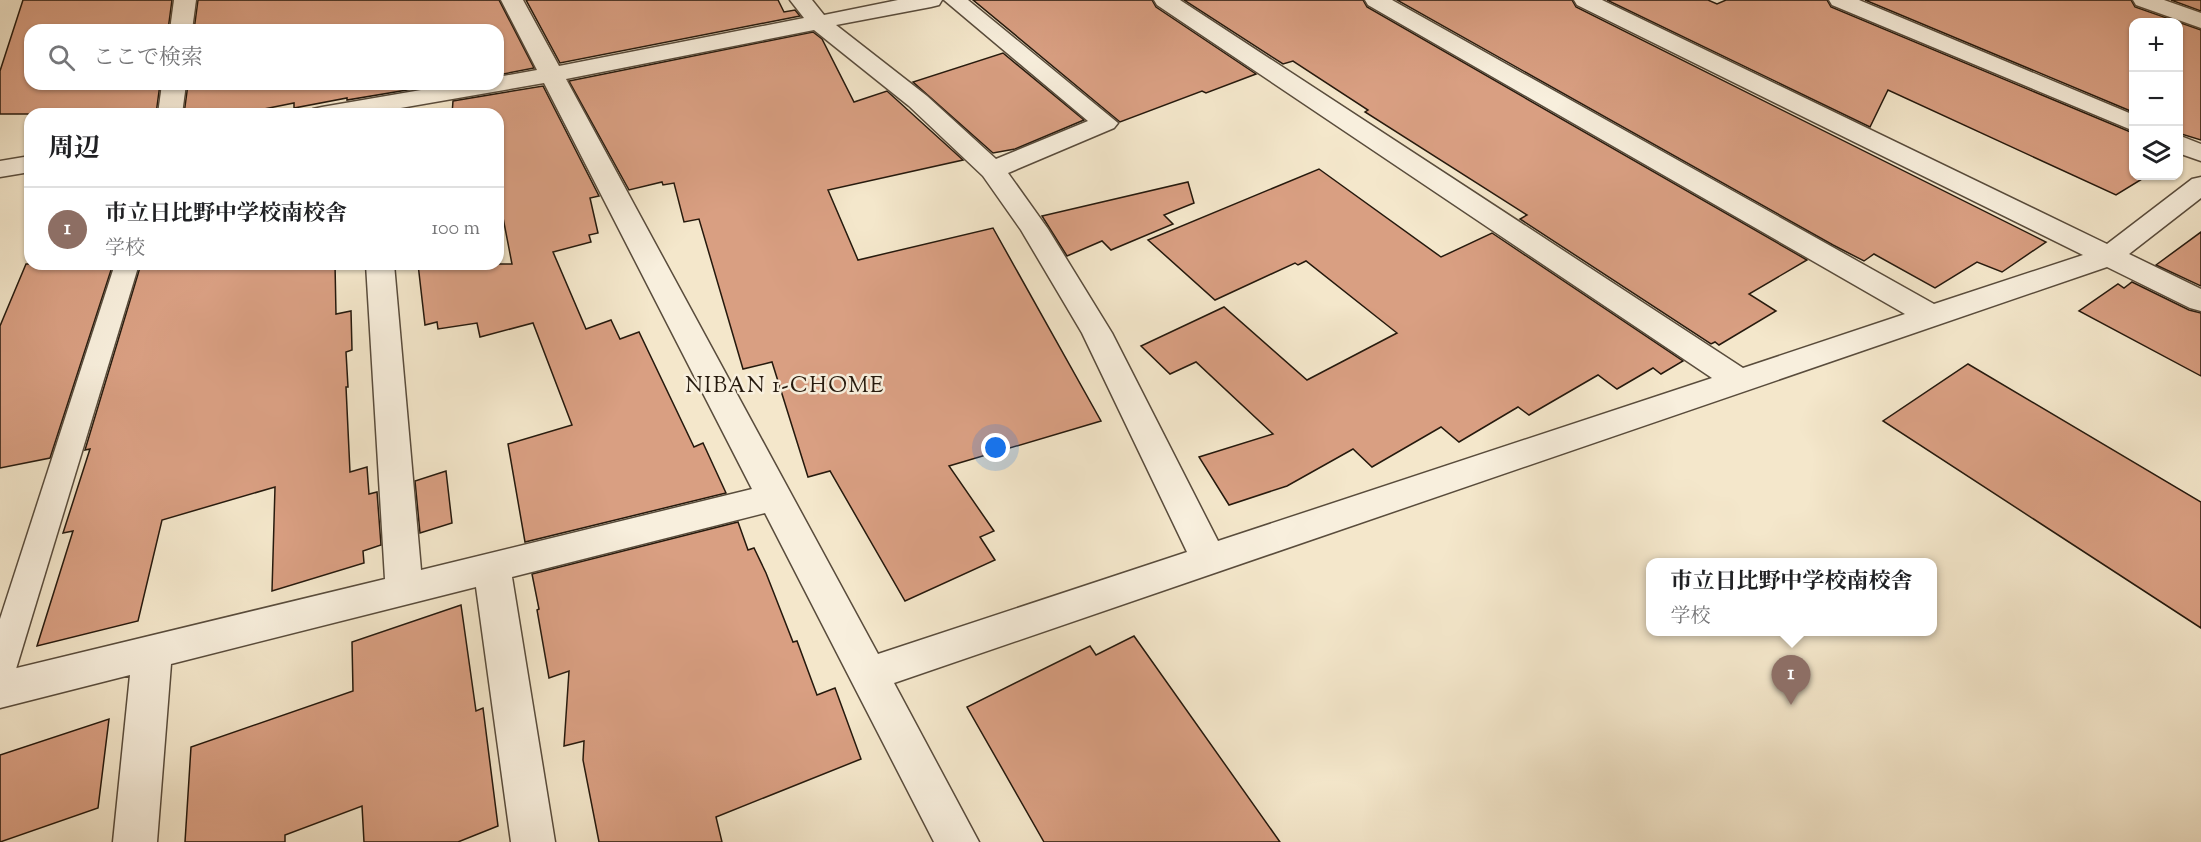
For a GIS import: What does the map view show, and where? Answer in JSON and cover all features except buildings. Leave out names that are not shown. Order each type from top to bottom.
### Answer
[{"type":"street","points":[[182,24],[185,0]]},
{"type":"street","points":[[512,0],[957,842]]},
{"type":"street","points":[[504,84],[552,75],[809,11],[931,0]]},
{"type":"street","points":[[955,0],[1105,123],[992,170]]},
{"type":"street","points":[[1165,0],[1740,381]]},
{"type":"street","points":[[1376,0],[1932,315]]},
{"type":"street","points":[[1585,0],[2201,301]]},
{"type":"street","points":[[1840,0],[2129,122]]},
{"type":"street","points":[[2145,0],[2201,21]]},
{"type":"street","points":[[809,11],[918,101],[992,170],[1034,229],[1097,333],[1209,560]]},
{"type":"street","points":[[171,108],[173,90]]},
{"type":"street","points":[[379,108],[474,90]]},
{"type":"street","points":[[2183,145],[2201,153]]},
{"type":"street","points":[[0,169],[24,165]]},
{"type":"street","points":[[869,674],[2109,256],[2201,185]]},
{"type":"street","points":[[380,270],[404,590]]},
{"type":"street","points":[[0,690],[776,497]]},
{"type":"street","points":[[492,568],[533,842]]},
{"type":"street","points":[[129,840],[152,652]]},
{"type":"lane","points":[[0,669],[125,270]]},
{"type":"place","name":"市立日比野中学校南校舎","points":[[1791,705]]},
{"type":"district","name":"NIBAN 1-CHOME","points":[[785,387]]}]
